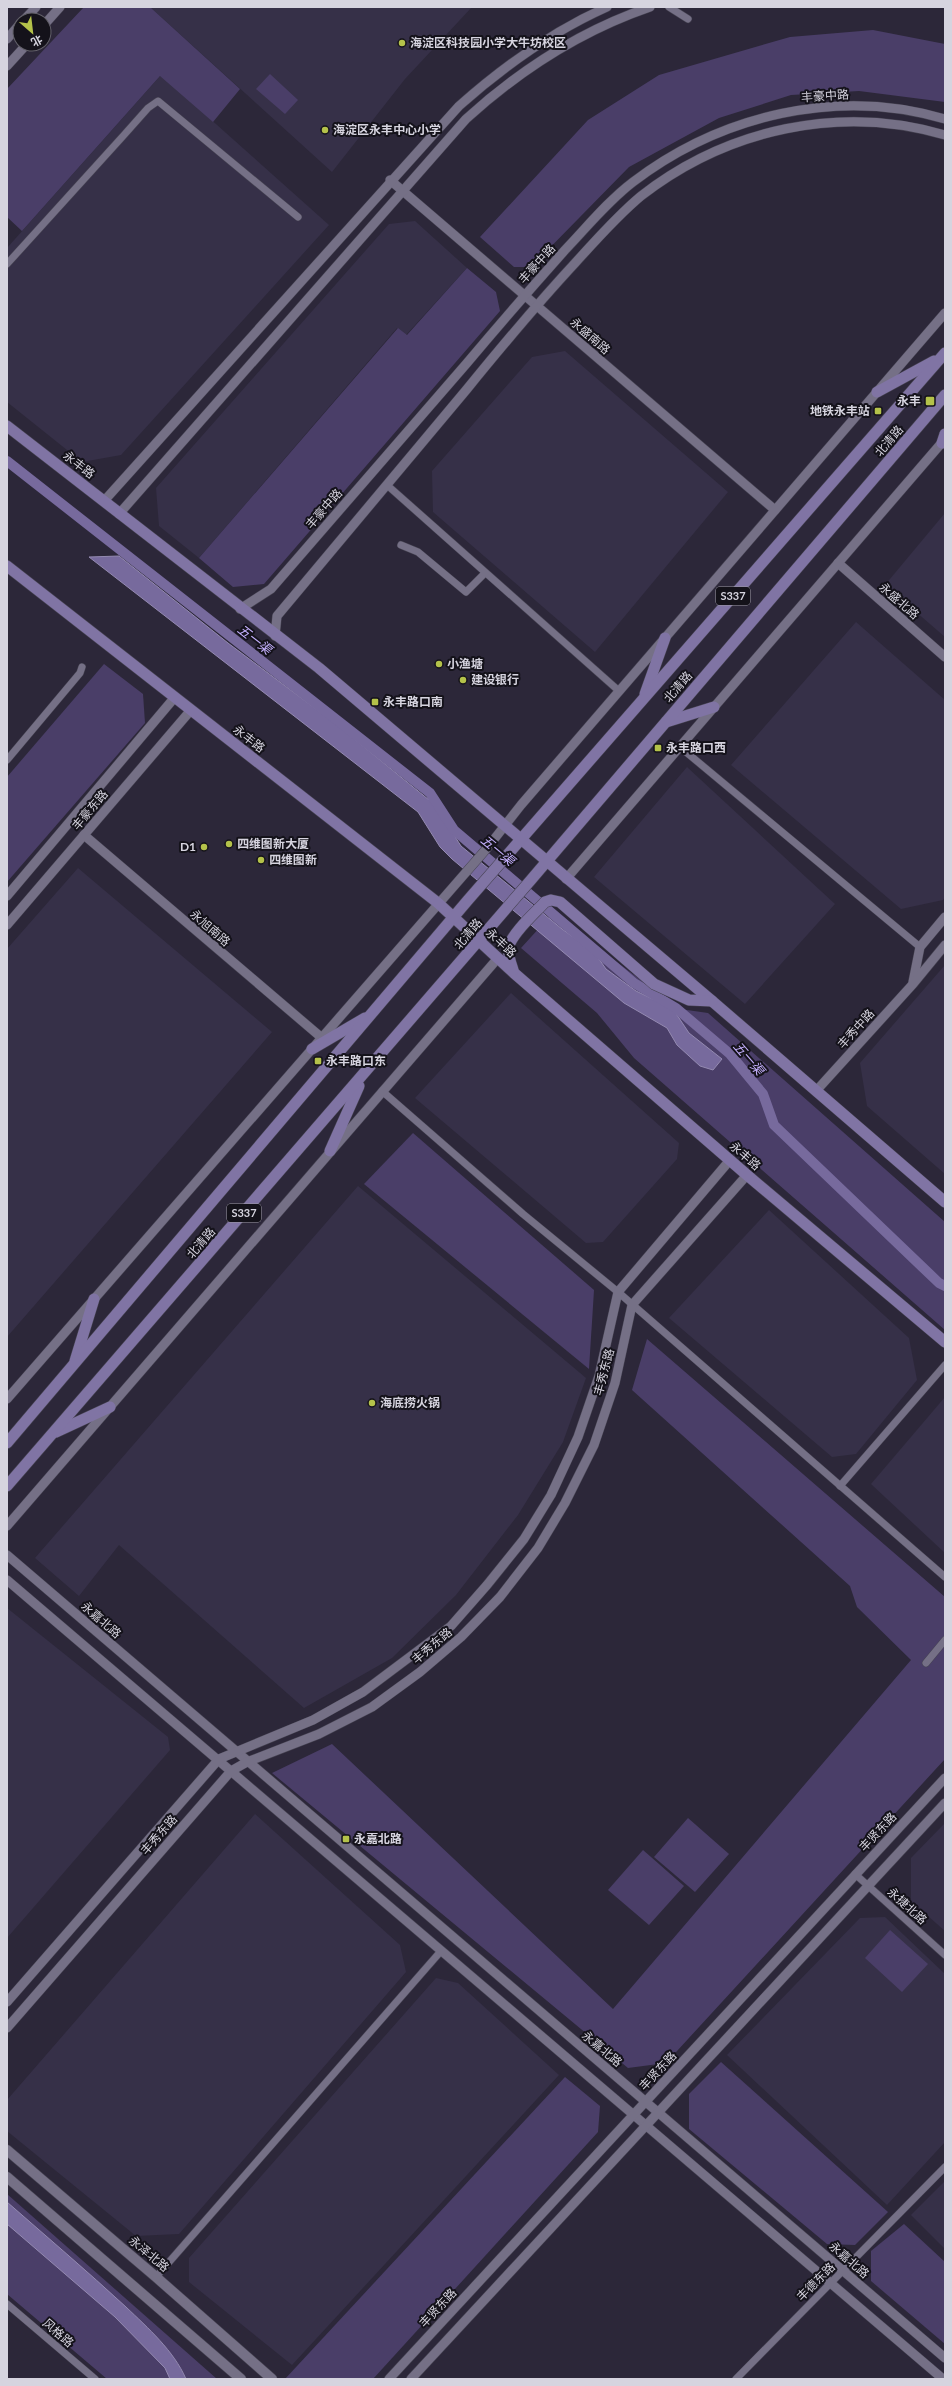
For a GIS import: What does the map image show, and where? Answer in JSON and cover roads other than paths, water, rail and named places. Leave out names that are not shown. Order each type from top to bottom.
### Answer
[{"type":"main road","points":[[876,392],[943,355]]},
{"type":"main road","name":"北清路","points":[[7,1443],[468,900],[503,862],[943,355]]},
{"type":"main road","name":"北清路","points":[[7,1486],[480,940],[945,395]]},
{"type":"main road","name":"永丰路","points":[[7,426],[240,609],[319,668],[505,825],[546,863],[712,1001],[945,1202]]},
{"type":"main road","name":"永丰路","points":[[7,566],[438,903],[453,919],[480,940],[514,973],[747,1175],[945,1342]]},
{"type":"main road","points":[[644,699],[665,638]]},
{"type":"main road","points":[[665,722],[714,707]]},
{"type":"main road","points":[[514,973],[509,957],[509,946],[514,937],[545,902],[551,900],[560,902],[654,984],[689,1000],[712,1001]]},
{"type":"main road","points":[[312,1049],[372,1013]]},
{"type":"main road","points":[[330,1151],[363,1075]]},
{"type":"main road","points":[[73,1366],[94,1299]]},
{"type":"main road","points":[[52,1434],[110,1406]]},
{"type":"main road","name":"永泽北路","points":[[7,2150],[156,2277],[272,2379]]},
{"type":"main road","points":[[7,2177],[241,2379]]},
{"type":"street","points":[[52,16],[60,7]]},
{"type":"street","points":[[104,501],[390,180],[459,106],[494,74],[533,46],[607,7]]},
{"type":"street","points":[[119,514],[466,118],[497,91],[540,60],[589,31],[650,7]]},
{"type":"street","points":[[668,7],[688,19]]},
{"type":"street","points":[[7,66],[20,52]]},
{"type":"street","points":[[7,264],[148,108],[158,101],[298,217]]},
{"type":"street","name":"丰豪中路","points":[[240,609],[271,589],[524,296],[598,214],[632,183],[660,164],[712,135],[773,115],[829,106],[880,107],[945,119]]},
{"type":"street","points":[[276,636],[277,616],[536,306],[611,223],[640,197],[670,176],[732,144],[761,134],[792,127],[852,120],[879,121],[945,135]]},
{"type":"street","name":"永盛南路","points":[[390,180],[775,510]]},
{"type":"street","points":[[7,1399],[488,847],[619,690],[945,313]]},
{"type":"street","points":[[566,879],[944,439]]},
{"type":"street","points":[[387,485],[619,690]]},
{"type":"street","points":[[401,546],[418,552],[466,592],[485,572]]},
{"type":"street","name":"永盛北路","points":[[838,563],[945,657]]},
{"type":"street","points":[[7,760],[80,674],[82,667]]},
{"type":"street","name":"丰豪东路","points":[[7,896],[175,697]]},
{"type":"street","name":"丰豪东路","points":[[7,925],[191,710]]},
{"type":"street","points":[[680,746],[920,947]]},
{"type":"street","name":"永旭南路","points":[[84,835],[322,1038]]},
{"type":"street","points":[[913,984],[920,947],[945,917]]},
{"type":"street","name":"丰秀中路","points":[[816,1091],[913,984],[945,945]]},
{"type":"street","points":[[7,1526],[498,958]]},
{"type":"street","points":[[382,1091],[523,1214],[618,1292],[945,1577]]},
{"type":"street","name":"丰秀东路","points":[[7,2002],[219,1759],[313,1720],[364,1692],[451,1626],[487,1585],[524,1539],[551,1495],[578,1437],[599,1376],[618,1292],[730,1160]]},
{"type":"street","name":"丰秀东路","points":[[7,2028],[231,1771],[247,1762],[319,1734],[372,1707],[420,1672],[461,1637],[500,1597],[538,1548],[565,1502],[594,1445],[615,1383],[632,1305],[747,1175]]},
{"type":"street","points":[[840,1486],[945,1365]]},
{"type":"street","name":"永嘉北路","points":[[7,1555],[234,1752],[945,2358]]},
{"type":"street","points":[[7,1580],[219,1759],[231,1771],[441,1951],[832,2282],[943,2379]]},
{"type":"street","points":[[926,1663],[945,1640]]},
{"type":"street","name":"丰贤东路","points":[[388,2379],[945,1778]]},
{"type":"street","points":[[411,2379],[945,1803]]},
{"type":"street","name":"永捷北路","points":[[856,1874],[945,1954]]},
{"type":"street","points":[[156,2277],[441,1951]]},
{"type":"street","name":"丰德东路","points":[[736,2379],[945,2167]]},
{"type":"street","name":"风格路","points":[[7,2304],[95,2379]]},
{"type":"waterway","name":"五一渠","points":[[7,461],[430,793],[454,830],[634,983],[676,1008],[730,1054],[763,1094],[774,1125],[939,1283],[945,1286]]},
{"type":"place","name":"海淀区科技园小学大牛坊校区","points":[[402,43]]},
{"type":"place","name":"海淀区永丰中心小学","points":[[325,130]]},
{"type":"place","name":"永丰","points":[[930,401]]},
{"type":"place","name":"地铁永丰站","points":[[878,411]]},
{"type":"place","name":"小渔塘","points":[[439,664]]},
{"type":"place","name":"建设银行","points":[[463,680]]},
{"type":"place","name":"永丰路口南","points":[[375,702]]},
{"type":"place","name":"永丰路口西","points":[[658,748]]},
{"type":"place","name":"四维图新大厦","points":[[229,844]]},
{"type":"place","name":"D1","points":[[204,847]]},
{"type":"place","name":"四维图新","points":[[261,860]]},
{"type":"place","name":"永丰路口东","points":[[318,1061]]},
{"type":"place","name":"海底捞火锅","points":[[372,1403]]},
{"type":"place","name":"永嘉北路","points":[[346,1839]]}]
